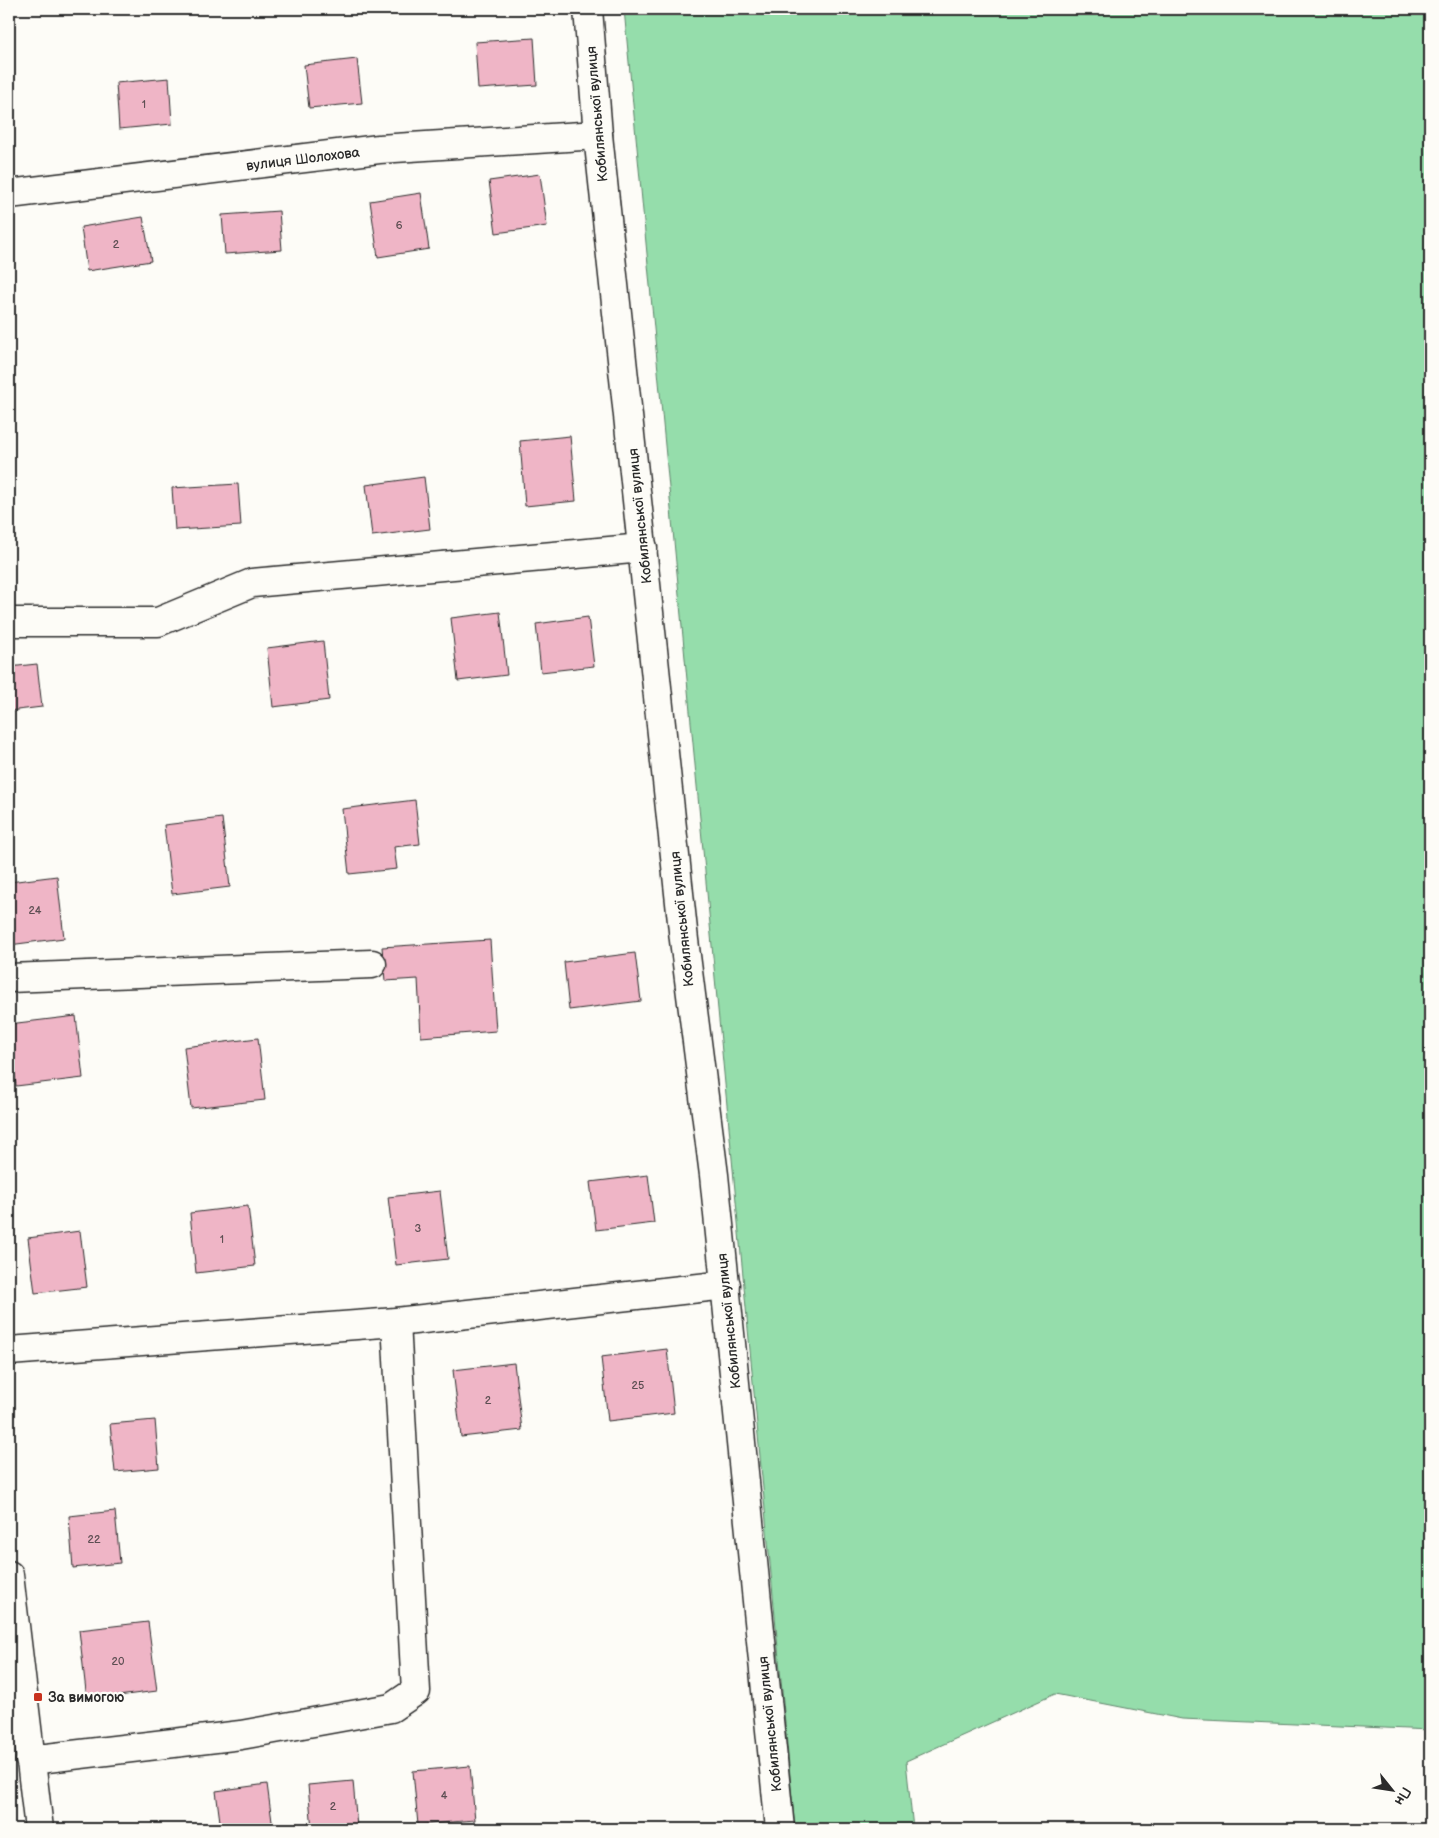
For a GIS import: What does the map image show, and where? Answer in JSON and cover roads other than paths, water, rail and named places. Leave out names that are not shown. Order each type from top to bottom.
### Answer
[{"type":"street","name":"Кобилянської вулиця","points":[[588,9],[598,135],[684,940],[726,1285],[780,1829]]},
{"type":"street","name":"вулиця Шолохова","points":[[9,194],[379,149],[598,135]]},
{"type":"street","points":[[9,622],[158,622],[252,583],[643,548]]},
{"type":"street","points":[[9,978],[372,964]]},
{"type":"street","points":[[9,1351],[396,1322],[726,1285]]},
{"type":"street","points":[[30,1760],[241,1735],[390,1708],[416,1691],[396,1322]]},
{"type":"street","points":[[9,1575],[30,1760],[40,1829]]},
{"type":"place","name":"За вимогою","points":[[38,1697]]}]
